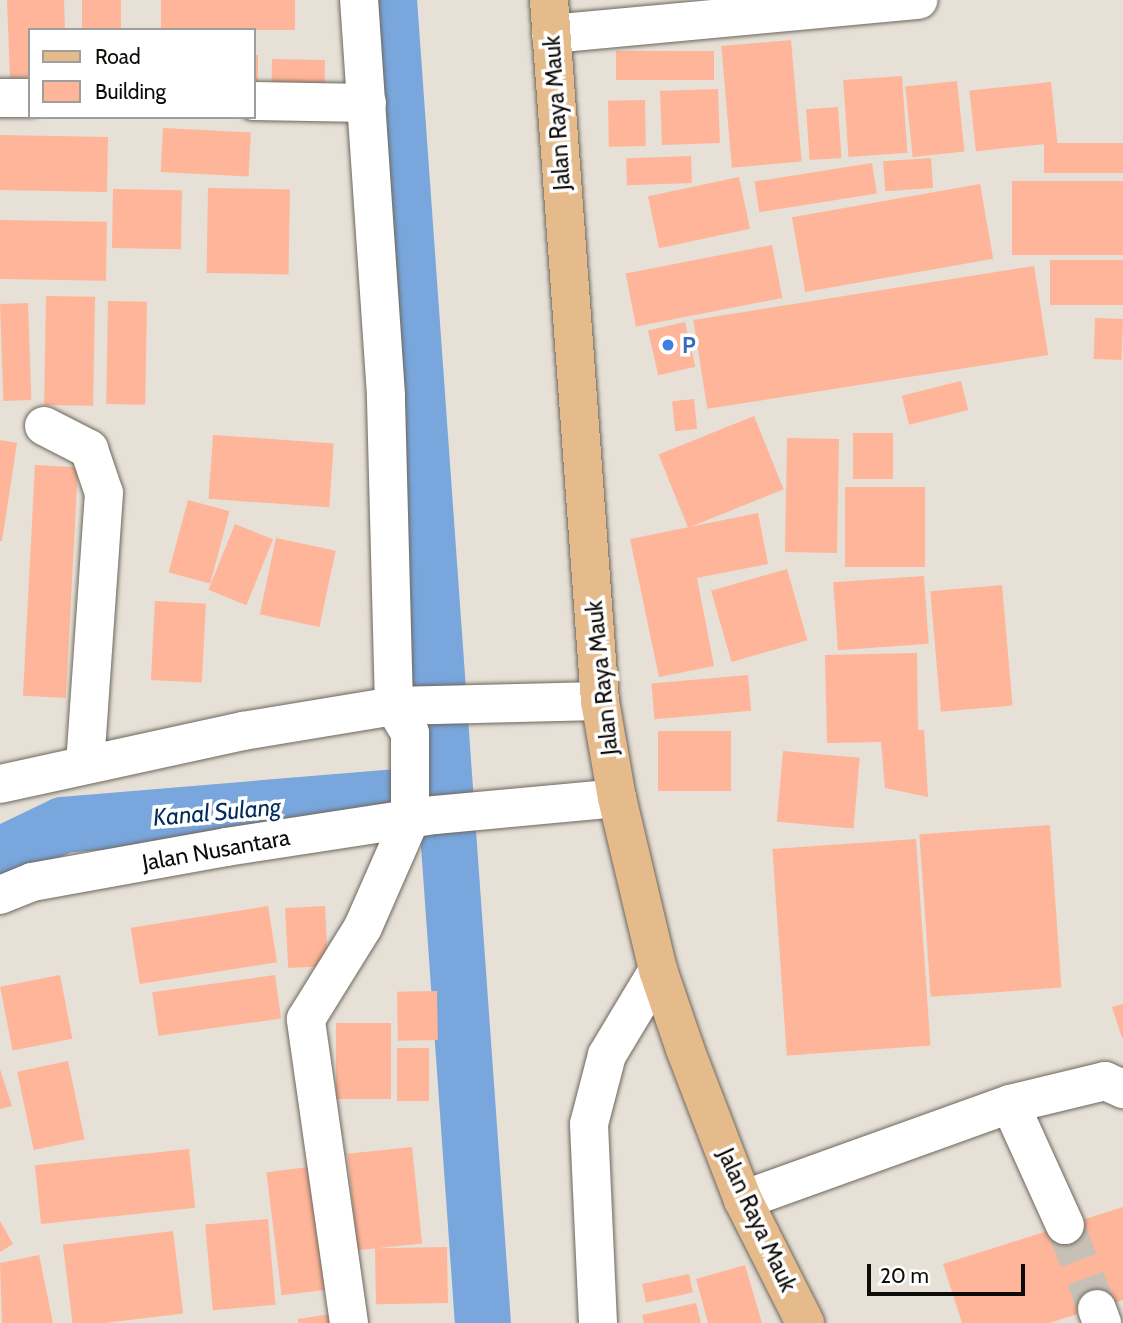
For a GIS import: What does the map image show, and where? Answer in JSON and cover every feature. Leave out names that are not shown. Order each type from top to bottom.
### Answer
[{"type":"main road","name":"Jalan Raya Mauk","points":[[550,17],[600,701],[617,798],[658,970],[743,1200],[805,1323]]},
{"type":"street","points":[[349,1323],[306,1019],[363,927],[418,814],[407,716],[359,0]]},
{"type":"street","points":[[550,17],[918,0]]},
{"type":"street","points":[[0,98],[28,98]]},
{"type":"street","points":[[256,101],[367,103]]},
{"type":"street","points":[[44,426],[89,449],[104,493],[85,764]]},
{"type":"street","points":[[0,784],[85,764],[407,716],[600,701]]},
{"type":"street","name":"Jalan Nusantara","points":[[0,895],[32,883],[418,814],[552,808],[617,798]]},
{"type":"street","points":[[598,1323],[589,1124],[607,1055],[658,970]]},
{"type":"street","points":[[743,1200],[1010,1104],[1105,1081],[1123,1089]]},
{"type":"street","points":[[1010,1104],[1065,1225]]},
{"type":"building","points":[[7,0],[64,0],[65,28],[28,28],[28,77],[10,78]]},
{"type":"building","points":[[82,0],[121,0],[121,28],[82,28]]},
{"type":"building","points":[[161,0],[295,0],[295,30],[161,28]]},
{"type":"building","points":[[791,40],[802,162],[732,168],[721,46]]},
{"type":"building","points":[[616,51],[714,51],[714,80],[616,80]]},
{"type":"building","points":[[256,55],[258,94],[256,94]]},
{"type":"building","points":[[272,59],[325,60],[324,90],[271,89]]},
{"type":"building","points":[[902,76],[907,153],[849,157],[843,80]]},
{"type":"building","points":[[957,81],[964,152],[913,157],[905,86]]},
{"type":"building","points":[[1051,82],[1057,143],[976,151],[969,91]]},
{"type":"building","points":[[718,89],[720,143],[662,145],[660,91]]},
{"type":"building","points":[[645,100],[646,146],[609,147],[608,101]]},
{"type":"building","points":[[838,107],[842,158],[810,160],[806,109]]},
{"type":"building","points":[[163,128],[251,133],[249,177],[161,172]]},
{"type":"building","points":[[0,135],[108,137],[107,192],[0,190]]},
{"type":"building","points":[[1044,143],[1123,143],[1123,173],[1044,173]]},
{"type":"building","points":[[691,156],[692,183],[627,185],[626,158]]},
{"type":"building","points":[[931,158],[933,188],[885,191],[883,161]]},
{"type":"building","points":[[872,163],[877,194],[759,212],[754,182]]},
{"type":"building","points":[[739,177],[750,229],[659,248],[648,196]]},
{"type":"building","points":[[1012,181],[1123,181],[1123,255],[1012,255]]},
{"type":"building","points":[[980,184],[993,259],[805,292],[792,217]]},
{"type":"building","points":[[208,188],[290,189],[289,274],[207,273]]},
{"type":"building","points":[[113,189],[182,190],[181,249],[112,248]]},
{"type":"building","points":[[0,220],[107,222],[106,281],[0,279]]},
{"type":"building","points":[[772,245],[782,298],[636,326],[626,273]]},
{"type":"building","points":[[1050,260],[1123,260],[1123,305],[1050,305]]},
{"type":"building","points":[[1034,266],[1048,355],[707,409],[693,320]]},
{"type":"building","points":[[46,296],[95,297],[93,406],[44,405]]},
{"type":"building","points":[[108,301],[147,302],[145,405],[106,404]]},
{"type":"building","points":[[28,303],[31,400],[3,401],[0,304]]},
{"type":"building","points":[[1095,318],[1123,319],[1122,360],[1094,359]]},
{"type":"building","points":[[685,322],[695,367],[658,375],[648,331]]},
{"type":"building","points":[[961,381],[968,410],[909,425],[902,396]]},
{"type":"building","points":[[694,399],[697,429],[675,431],[672,401]]},
{"type":"building","points":[[754,416],[784,489],[688,528],[659,455]]},
{"type":"building","points":[[853,433],[893,433],[893,479],[853,479]]},
{"type":"building","points":[[213,435],[334,443],[329,507],[209,499]]},
{"type":"building","points":[[787,438],[839,439],[837,553],[785,552]]},
{"type":"building","points":[[0,440],[17,443],[2,541],[0,541]]},
{"type":"building","points":[[35,465],[78,467],[66,698],[23,696]]},
{"type":"building","points":[[845,487],[925,487],[925,567],[845,567]]},
{"type":"building","points":[[188,500],[230,511],[210,584],[169,572]]},
{"type":"building","points":[[758,513],[768,564],[697,578],[714,666],[659,677],[630,539]]},
{"type":"building","points":[[235,524],[273,539],[246,605],[208,590]]},
{"type":"building","points":[[276,538],[336,551],[319,627],[260,614]]},
{"type":"building","points":[[787,569],[807,640],[731,662],[711,591]]},
{"type":"building","points":[[924,576],[929,644],[838,650],[833,582]]},
{"type":"building","points":[[1002,585],[1013,706],[941,712],[930,591]]},
{"type":"building","points":[[155,601],[206,604],[202,683],[151,680]]},
{"type":"building","points":[[917,653],[918,730],[924,730],[928,797],[885,788],[881,742],[827,743],[825,655]]},
{"type":"building","points":[[748,675],[751,711],[655,719],[651,683]]},
{"type":"building","points":[[658,731],[731,731],[731,791],[658,791]]},
{"type":"building","points":[[783,751],[860,758],[854,828],[777,822]]},
{"type":"building","points":[[1050,825],[1061,988],[931,997],[919,834]]},
{"type":"building","points":[[916,839],[930,1045],[787,1056],[772,849]]},
{"type":"building","points":[[268,906],[277,962],[140,984],[131,928]]},
{"type":"building","points":[[325,906],[328,966],[288,968],[285,908]]},
{"type":"building","points":[[60,975],[72,1039],[13,1050],[0,987]]},
{"type":"building","points":[[275,975],[281,1019],[158,1036],[152,992]]},
{"type":"building","points":[[437,991],[438,1040],[398,1041],[397,992]]},
{"type":"building","points":[[1123,1004],[1123,1038],[1122,1038],[1112,1007]]},
{"type":"building","points":[[336,1023],[391,1023],[391,1099],[336,1099]]},
{"type":"building","points":[[397,1048],[429,1048],[429,1101],[397,1101]]},
{"type":"building","points":[[68,1061],[85,1139],[34,1150],[17,1072]]},
{"type":"building","points":[[0,1069],[12,1106],[0,1109]]},
{"type":"building","points":[[412,1147],[422,1243],[357,1250],[347,1154]]},
{"type":"building","points":[[189,1149],[195,1208],[41,1224],[35,1165]]},
{"type":"building","points":[[325,1165],[340,1288],[282,1295],[266,1172]]},
{"type":"building","points":[[1123,1207],[1123,1300],[1049,1323],[962,1323],[943,1264]]},
{"type":"building","points":[[268,1219],[275,1305],[213,1310],[205,1224]]},
{"type":"building","points":[[0,1221],[13,1244],[0,1252]]},
{"type":"building","points":[[173,1231],[183,1313],[105,1323],[72,1323],[63,1245]]},
{"type":"building","points":[[447,1247],[448,1303],[376,1304],[375,1248]]},
{"type":"building","points":[[39,1255],[53,1323],[2,1323],[0,1263]]},
{"type":"building","points":[[745,1265],[762,1323],[708,1323],[696,1279]]},
{"type":"building","points":[[689,1274],[693,1293],[646,1303],[642,1284]]},
{"type":"building","points":[[696,1303],[701,1323],[644,1323],[642,1315]]},
{"type":"building","points":[[344,1312],[346,1323],[298,1323],[298,1319]]},
{"type":"waterway","points":[[389,0],[483,1323]]},
{"type":"waterway","name":"Kanal Sulang","points":[[0,855],[63,825],[441,793]]},
{"type":"tunnel","points":[[1065,1225],[1097,1309]]},
{"type":"place","name":"P","points":[[668,345]]}]
